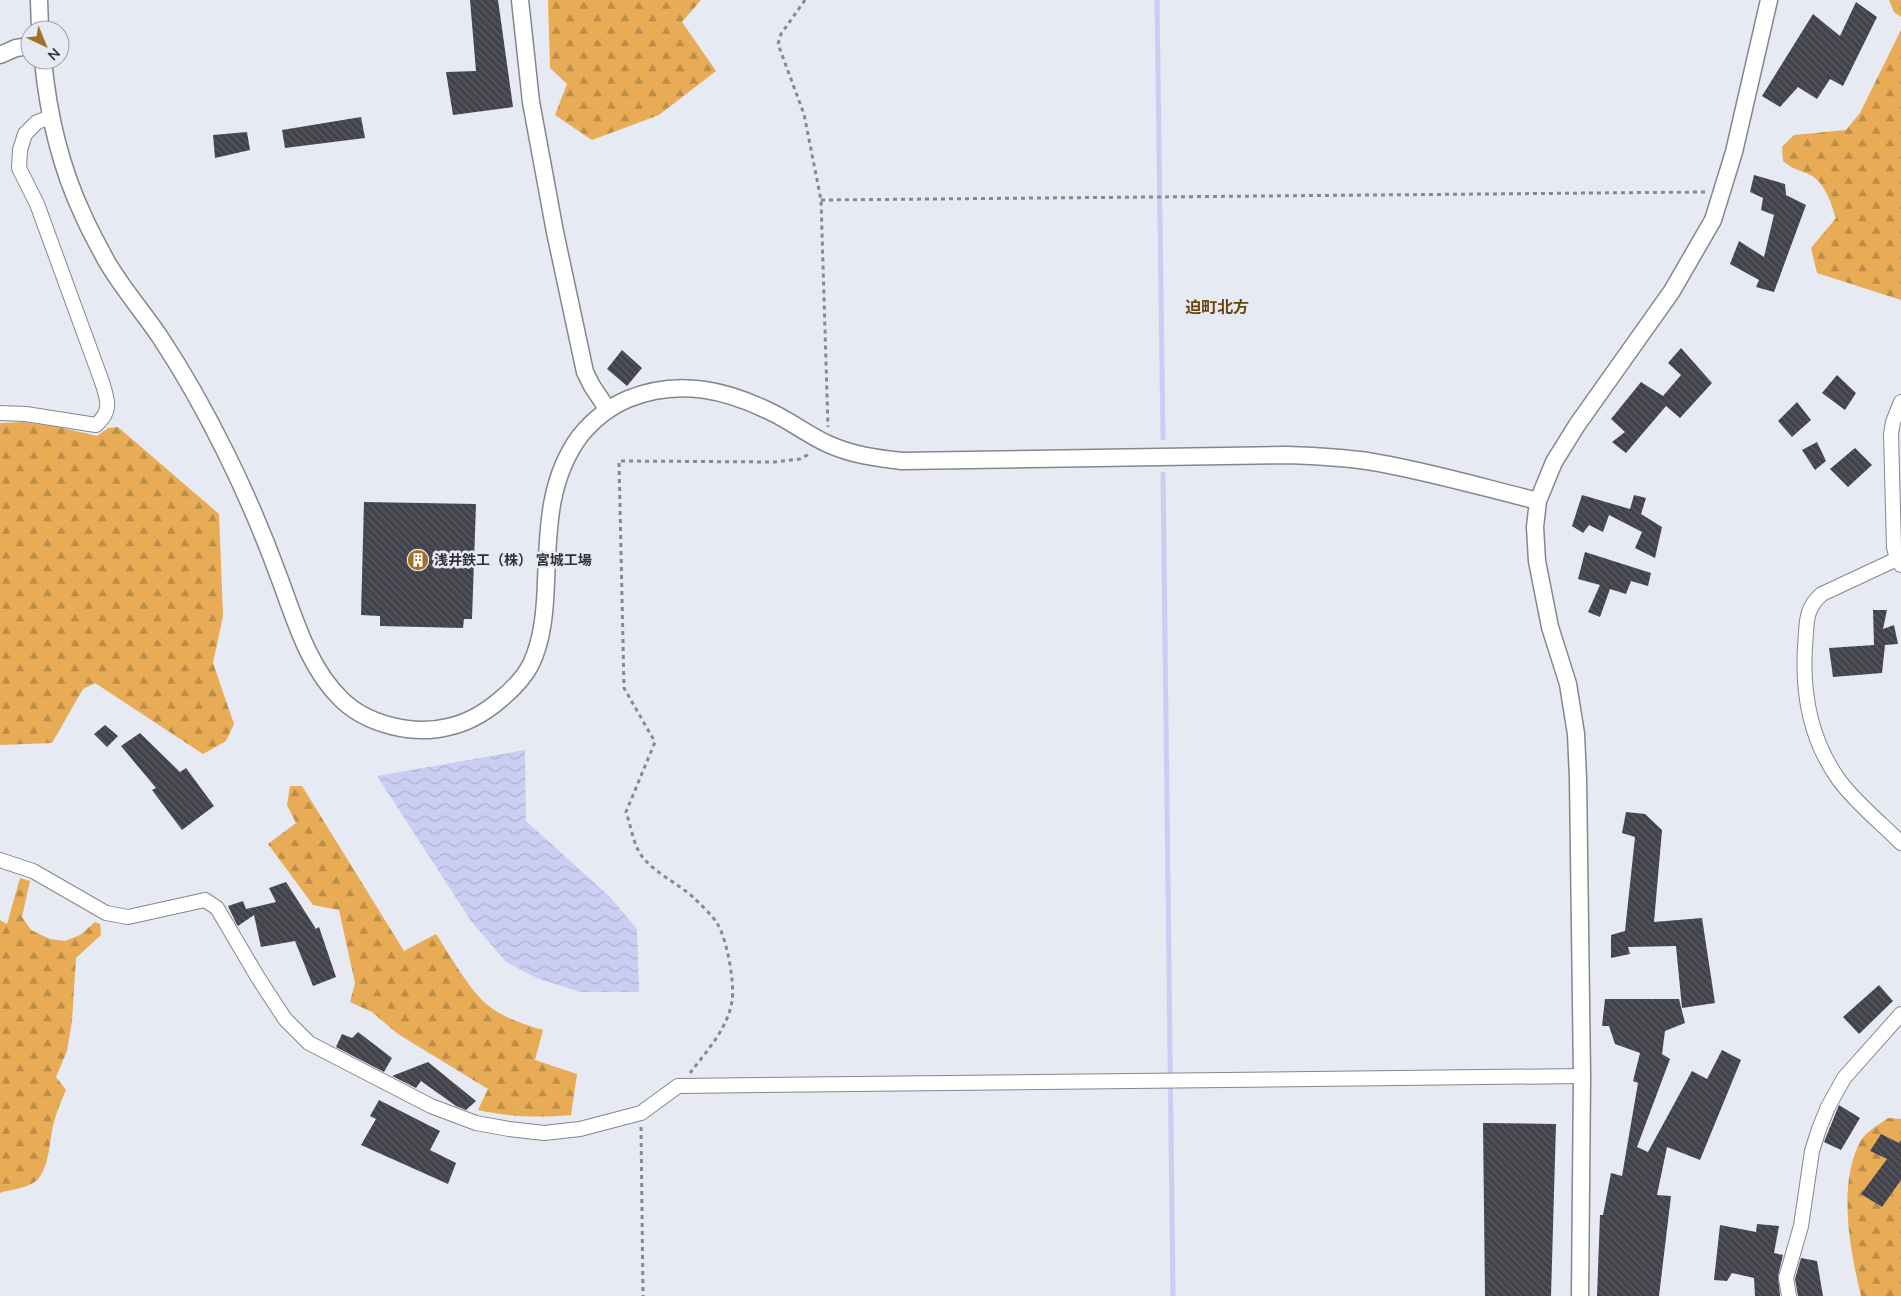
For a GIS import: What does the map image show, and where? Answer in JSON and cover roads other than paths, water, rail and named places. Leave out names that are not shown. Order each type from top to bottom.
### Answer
[{"type":"street","points":[[39,0],[40,20]]},
{"type":"street","points":[[520,0],[531,102],[559,251],[585,372],[608,410]]},
{"type":"street","points":[[1580,1296],[1582,1076],[1576,734],[1568,684],[1542,591],[1537,561],[1535,527],[1538,501],[1554,462],[1577,425],[1672,291],[1713,220],[1734,152],[1770,0]]},
{"type":"street","points":[[0,55],[20,47]]},
{"type":"street","points":[[44,70],[51,117],[64,164],[83,214],[108,263],[161,338],[207,417],[275,564],[304,643],[319,672],[341,699],[364,716],[389,725],[417,730],[446,728],[469,720],[492,707],[514,688],[531,664],[542,631],[549,518],[553,494],[571,448],[586,429],[608,410],[628,399],[654,391],[677,387],[698,388],[739,398],[774,414],[826,443],[852,453],[873,458],[902,461],[1326,456],[1367,461],[1401,468],[1538,501]]},
{"type":"street","points":[[0,413],[26,414],[96,425],[103,419],[107,410],[108,400],[96,364],[37,204],[19,168],[20,150],[25,134],[37,122],[51,117]]},
{"type":"street","points":[[1901,402],[1893,422],[1891,434],[1894,547],[1899,562],[1822,594],[1814,601],[1808,612],[1804,670],[1808,712],[1814,733],[1826,760],[1840,782],[1901,843]]},
{"type":"street","points":[[0,860],[33,871],[106,913],[128,917],[205,900],[217,908],[285,1019],[309,1043],[431,1106],[476,1123],[509,1129],[544,1133],[580,1128],[641,1113],[678,1086],[1582,1076]]},
{"type":"street","points":[[1789,1296],[1786,1278],[1801,1226],[1812,1151],[1819,1129],[1832,1099],[1844,1078],[1901,1014]]},
{"type":"water","points":[[525,750],[526,821],[610,897],[637,929],[639,992],[580,992],[537,978],[506,962],[471,921],[377,776]]},
{"type":"waterway","points":[[1157,0],[1163,438]]},
{"type":"waterway","points":[[1163,474],[1173,1296]]},
{"type":"place","name":"浅井鉄工（株） 宮城工場","points":[[418,560]]},
{"type":"district","name":"迫町北方","points":[[1217,307]]}]
